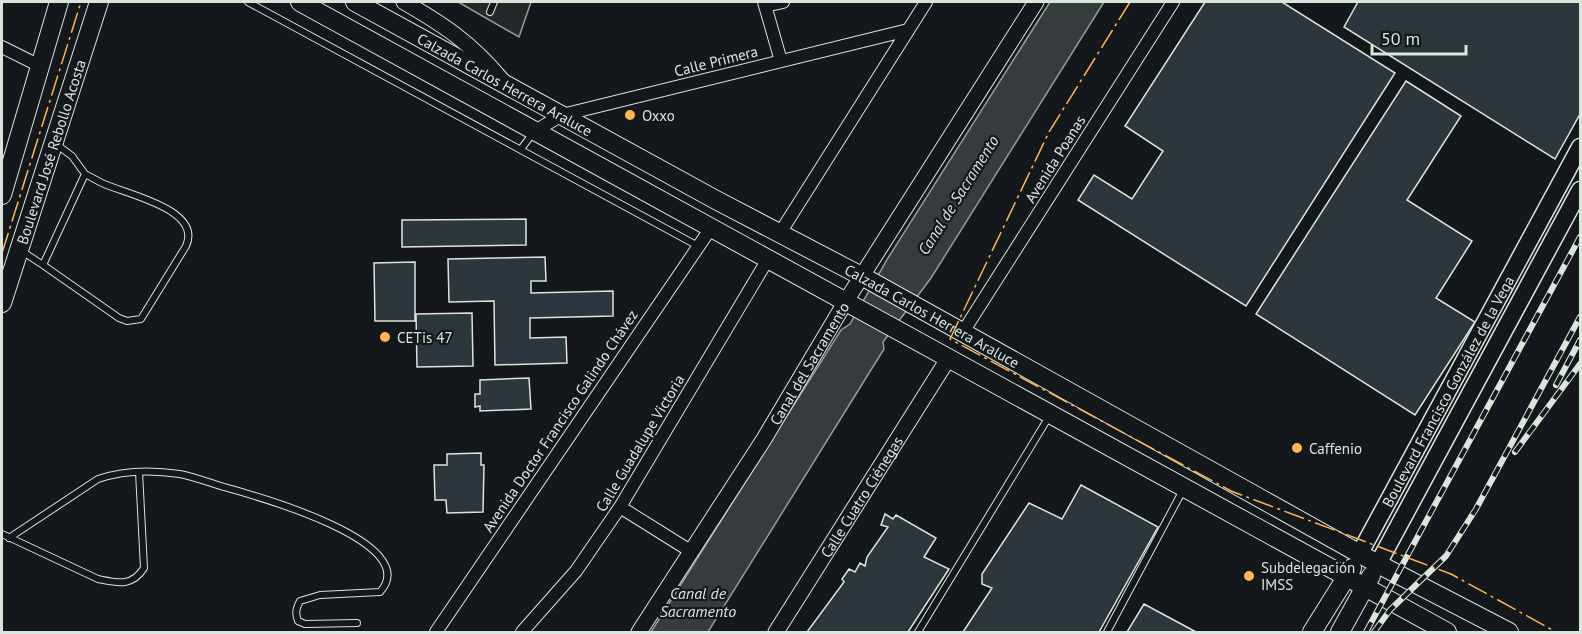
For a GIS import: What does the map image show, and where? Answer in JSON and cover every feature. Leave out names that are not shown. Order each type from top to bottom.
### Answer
[{"type":"main road","points":[[2,195],[59,2]]},
{"type":"main road","name":"Boulevard José Rebollo Acosta","points":[[2,303],[99,2]]},
{"type":"main road","name":"Calzada Carlos Herrera Araluce","points":[[300,2],[1447,633]]},
{"type":"main road","name":"Calzada Carlos Herrera Araluce","points":[[356,2],[865,278],[1378,564],[1509,633]]},
{"type":"main road","name":"Boulevard Francisco González de la Vega","points":[[1312,633],[1360,553],[1581,147]]},
{"type":"main road","name":"Boulevard Francisco González de la Vega","points":[[1340,633],[1581,190]]},
{"type":"main road","points":[[1492,310],[1510,319]]},
{"type":"main road","points":[[1011,393],[1025,367]]},
{"type":"street","points":[[404,2],[464,41],[482,56],[505,84]]},
{"type":"street","points":[[781,61],[764,4],[783,2]]},
{"type":"street","points":[[780,233],[926,2]]},
{"type":"street","name":"Canal del Sacramento","points":[[639,633],[764,439],[1036,2]]},
{"type":"street","name":"Avenida Poanas","points":[[963,332],[1173,2]]},
{"type":"street","name":"Calle Primera","points":[[535,131],[562,115],[908,30]]},
{"type":"street","points":[[2,47],[40,66]]},
{"type":"street","name":"Avenida Doctor Francisco Galindo Chávez","points":[[436,633],[711,228]]},
{"type":"street","name":"Calle Guadalupe Victoria","points":[[522,633],[576,571],[620,507],[768,259]]},
{"type":"street","name":"Calle Cuatro Ciénegas","points":[[776,633],[948,359]]},
{"type":"street","points":[[620,507],[692,552]]},
{"type":"lane","points":[[248,2],[698,246]]},
{"type":"lane","points":[[490,12],[494,2]]},
{"type":"lane","points":[[521,149],[535,131]]},
{"type":"lane","points":[[20,250],[127,321],[141,319],[189,240],[185,224],[169,209],[101,183],[85,174],[72,156],[54,143]]},
{"type":"lane","points":[[43,265],[85,174]]},
{"type":"lane","points":[[918,633],[1051,415]]},
{"type":"lane","points":[[2,534],[98,579],[114,582],[130,581],[138,577],[144,568],[139,472]]},
{"type":"lane","points":[[9,538],[98,479],[115,473],[181,474],[267,499],[328,522],[353,536],[380,556],[387,567],[387,580],[380,592],[307,597],[300,600],[296,614],[298,621],[305,624],[357,623]]},
{"type":"lane","points":[[1107,633],[1184,487]]},
{"type":"shaded area","points":[[458,2],[531,2],[519,37]]},
{"type":"water","name":"Canal de Sacramento","points":[[1050,2],[1104,2],[931,278],[883,342],[884,349],[708,632],[651,632],[841,330],[850,324],[888,258]]},
{"type":"building","points":[[1205,2],[1282,2],[1395,73],[1246,306],[1078,200],[1094,175],[1132,199],[1163,151],[1125,126]]},
{"type":"building","points":[[1358,2],[1580,2],[1580,114],[1555,159],[1344,27]]},
{"type":"building","points":[[1406,81],[1461,116],[1407,200],[1472,241],[1436,298],[1475,322],[1415,415],[1256,314]]},
{"type":"building","points":[[526,219],[526,245],[402,247],[402,220]]},
{"type":"building","points":[[545,257],[546,281],[531,281],[531,293],[613,291],[613,316],[530,318],[530,338],[566,337],[567,363],[495,365],[494,301],[449,302],[448,259]]},
{"type":"building","points":[[415,262],[415,321],[375,321],[374,263]]},
{"type":"building","points":[[472,313],[473,366],[417,367],[416,314]]},
{"type":"building","points":[[529,378],[531,409],[480,411],[480,406],[475,407],[475,394],[480,394],[480,380]]},
{"type":"building","points":[[481,453],[481,465],[484,465],[483,512],[447,513],[446,500],[435,500],[434,465],[447,465],[447,454]]},
{"type":"building","points":[[1081,485],[1158,527],[1099,632],[963,632],[992,588],[982,584],[982,574],[1029,503],[1062,519]]},
{"type":"building","points":[[885,514],[893,519],[896,515],[936,538],[924,557],[949,569],[908,632],[807,632],[844,582],[842,579],[849,569],[855,572],[860,563],[865,566],[867,557],[888,527],[881,525]]},
{"type":"building","points":[[1144,604],[1196,632],[1127,632]]},
{"type":"railway","points":[[1366,632],[1580,237]]},
{"type":"railway","points":[[1374,632],[1390,610],[1446,556],[1476,509],[1580,317]]},
{"type":"railway","points":[[1556,385],[1580,340]]},
{"type":"railway","points":[[1515,452],[1580,364]]},
{"type":"power","points":[[2,253],[81,2]]},
{"type":"power","points":[[1130,2],[1049,132],[950,339],[1231,491],[1451,574],[1556,632]]},
{"type":"place","name":"Oxxo","points":[[630,115]]},
{"type":"place","name":"CETis 47","points":[[385,337]]},
{"type":"place","name":"Caffenio","points":[[1297,448]]},
{"type":"place","name":"Subdelegación IMSS","points":[[1249,576]]}]
